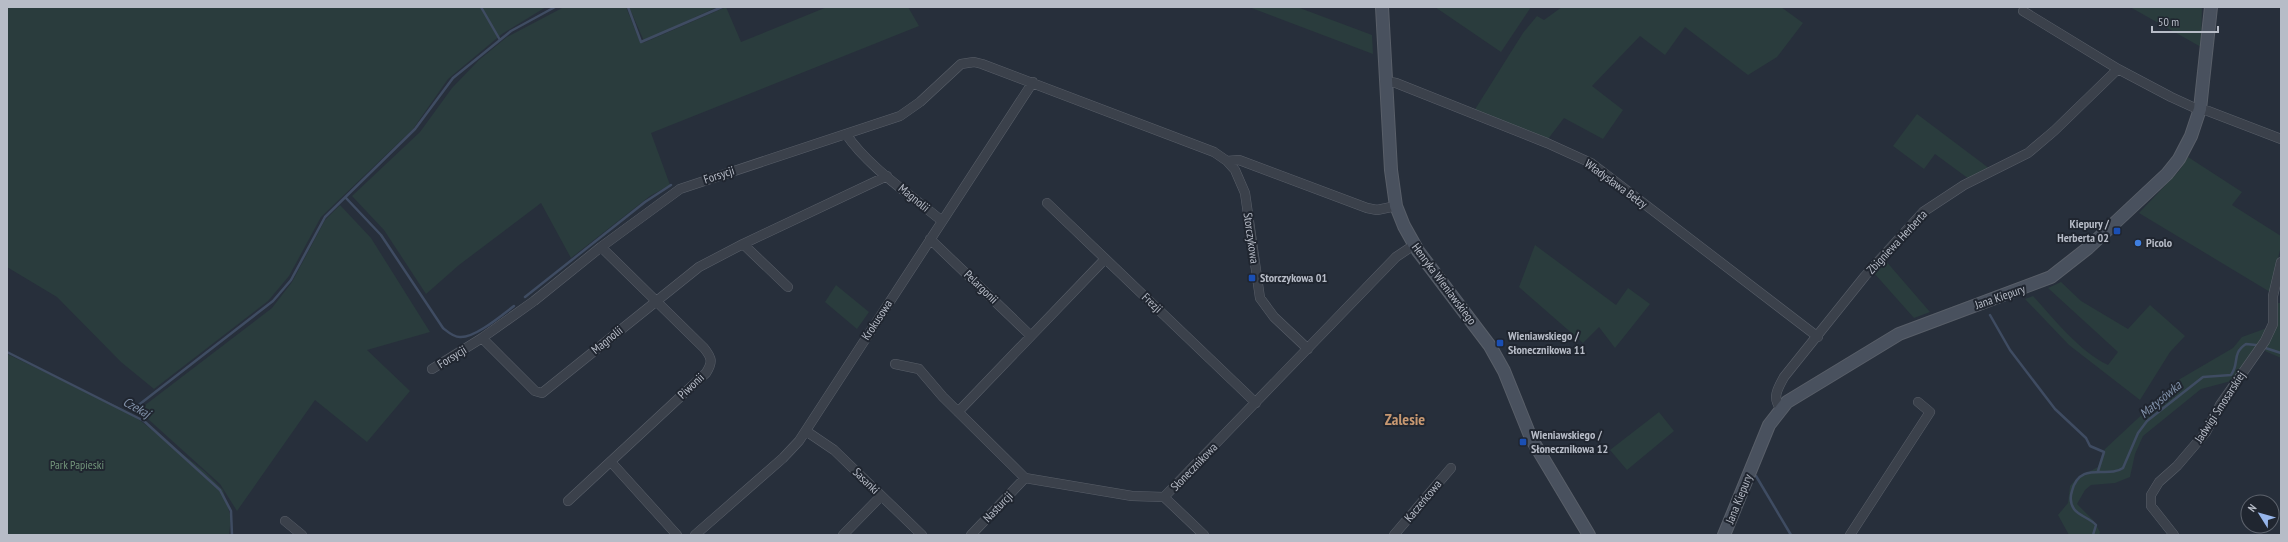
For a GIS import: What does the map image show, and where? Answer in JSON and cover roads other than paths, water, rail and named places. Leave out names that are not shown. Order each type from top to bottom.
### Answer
[{"type":"street","name":"Henryka Wieniawskiego","points":[[1382,7],[1390,163],[1396,206],[1414,245],[1490,346],[1504,371],[1531,438],[1589,535]]},
{"type":"street","name":"Jana Kiepury","points":[[1724,535],[1765,434],[1780,408],[1787,402],[1899,334],[2032,286],[2061,270],[2088,248],[2167,174],[2179,159],[2192,136],[2200,109],[2210,7]]},
{"type":"street","points":[[2023,11],[2118,69],[2175,99],[2281,139]]},
{"type":"street","name":"Forsycji","points":[[432,369],[482,338],[534,301],[666,197],[690,184],[900,116],[920,102],[953,69],[967,62],[982,64],[1033,82]]},
{"type":"street","name":"Zbigniewa Herberta","points":[[1780,408],[1776,403],[1776,395],[1780,386],[1865,276],[1924,212],[1964,185],[2028,153],[2054,131],[2118,69]]},
{"type":"street","name":"Władysława Bełzy","points":[[1386,81],[1403,86],[1547,143],[1591,163],[1818,337]]},
{"type":"street","name":"Storczykowa","points":[[1033,82],[1180,138],[1214,152],[1227,161],[1238,174],[1245,191],[1260,298],[1274,317],[1308,349]]},
{"type":"street","name":"Krokusowa","points":[[695,535],[783,458],[806,431],[1033,82]]},
{"type":"street","name":"Magnolii","points":[[846,134],[857,148],[887,176],[942,221]]},
{"type":"street","name":"Storczykowa","points":[[1227,161],[1240,160],[1367,208],[1377,210],[1396,206]]},
{"type":"street","name":"Magnolii","points":[[482,338],[535,391],[542,393],[699,267],[743,244],[887,176]]},
{"type":"street","name":"Frezji","points":[[1047,203],[1256,403]]},
{"type":"street","name":"Pelargonii","points":[[930,239],[1031,336]]},
{"type":"street","points":[[743,244],[788,287]]},
{"type":"street","name":"Słonecznikowa","points":[[1025,478],[1132,496],[1164,497],[1396,257],[1414,245]]},
{"type":"street","name":"Piwonii","points":[[568,501],[706,373],[712,365],[711,358],[704,348],[601,247]]},
{"type":"street","points":[[958,412],[1105,259]]},
{"type":"street","name":"Jadwigi Smosarskiej","points":[[2174,535],[2151,506],[2151,496],[2159,482],[2177,466],[2206,432],[2220,405],[2265,341],[2273,324],[2273,296],[2281,262]]},
{"type":"street","points":[[895,364],[918,369],[958,412],[1025,478]]},
{"type":"street","points":[[1850,535],[1930,412],[1918,402]]},
{"type":"street","name":"Sasanki","points":[[806,431],[834,450],[922,535]]},
{"type":"street","points":[[611,462],[677,535]]},
{"type":"street","name":"Kaczeńcowa","points":[[1394,535],[1452,468]]},
{"type":"street","name":"Nasturcji","points":[[971,535],[1025,478]]},
{"type":"street","points":[[843,535],[881,496]]},
{"type":"street","points":[[1164,497],[1204,535]]},
{"type":"street","points":[[285,521],[302,535]]},
{"type":"waterway","points":[[481,7],[500,40]]},
{"type":"waterway","points":[[136,407],[273,301],[291,280],[325,217],[415,129],[453,78],[511,31],[555,7]]},
{"type":"waterway","points":[[628,7],[641,42],[722,7]]},
{"type":"waterway","points":[[525,297],[645,202],[671,185]]},
{"type":"waterway","points":[[346,198],[381,235],[443,328],[451,334],[460,337],[473,334],[481,330],[514,306]]},
{"type":"waterway","points":[[1990,315],[2010,350],[2055,409],[2086,438],[2090,446],[2104,452],[2098,471]]},
{"type":"waterway","name":"Matysówka","points":[[2093,535],[2096,525],[2076,511],[2071,502],[2072,491],[2076,482],[2081,476],[2095,472],[2117,471],[2123,468],[2138,433],[2147,421],[2203,377],[2231,375],[2234,371],[2237,355],[2241,348],[2246,344],[2256,345],[2281,353]]},
{"type":"waterway","name":"Czekaj","points":[[7,352],[144,421],[220,490],[231,511],[232,535]]},
{"type":"waterway","points":[[1756,476],[1791,535]]},
{"type":"place","name":"Kiepury / Herberta 02","points":[[2117,231]]},
{"type":"place","name":"Picolo","points":[[2138,243]]},
{"type":"place","name":"Storczykowa 01","points":[[1252,278]]},
{"type":"place","name":"Wieniawskiego / Słonecznikowa 11","points":[[1500,343]]},
{"type":"place","name":"Wieniawskiego / Słonecznikowa 12","points":[[1523,442]]},
{"type":"district","name":"Zalesie","points":[[1405,419]]},
{"type":"park label","name":"Park Papieski","points":[[77,465]]}]
